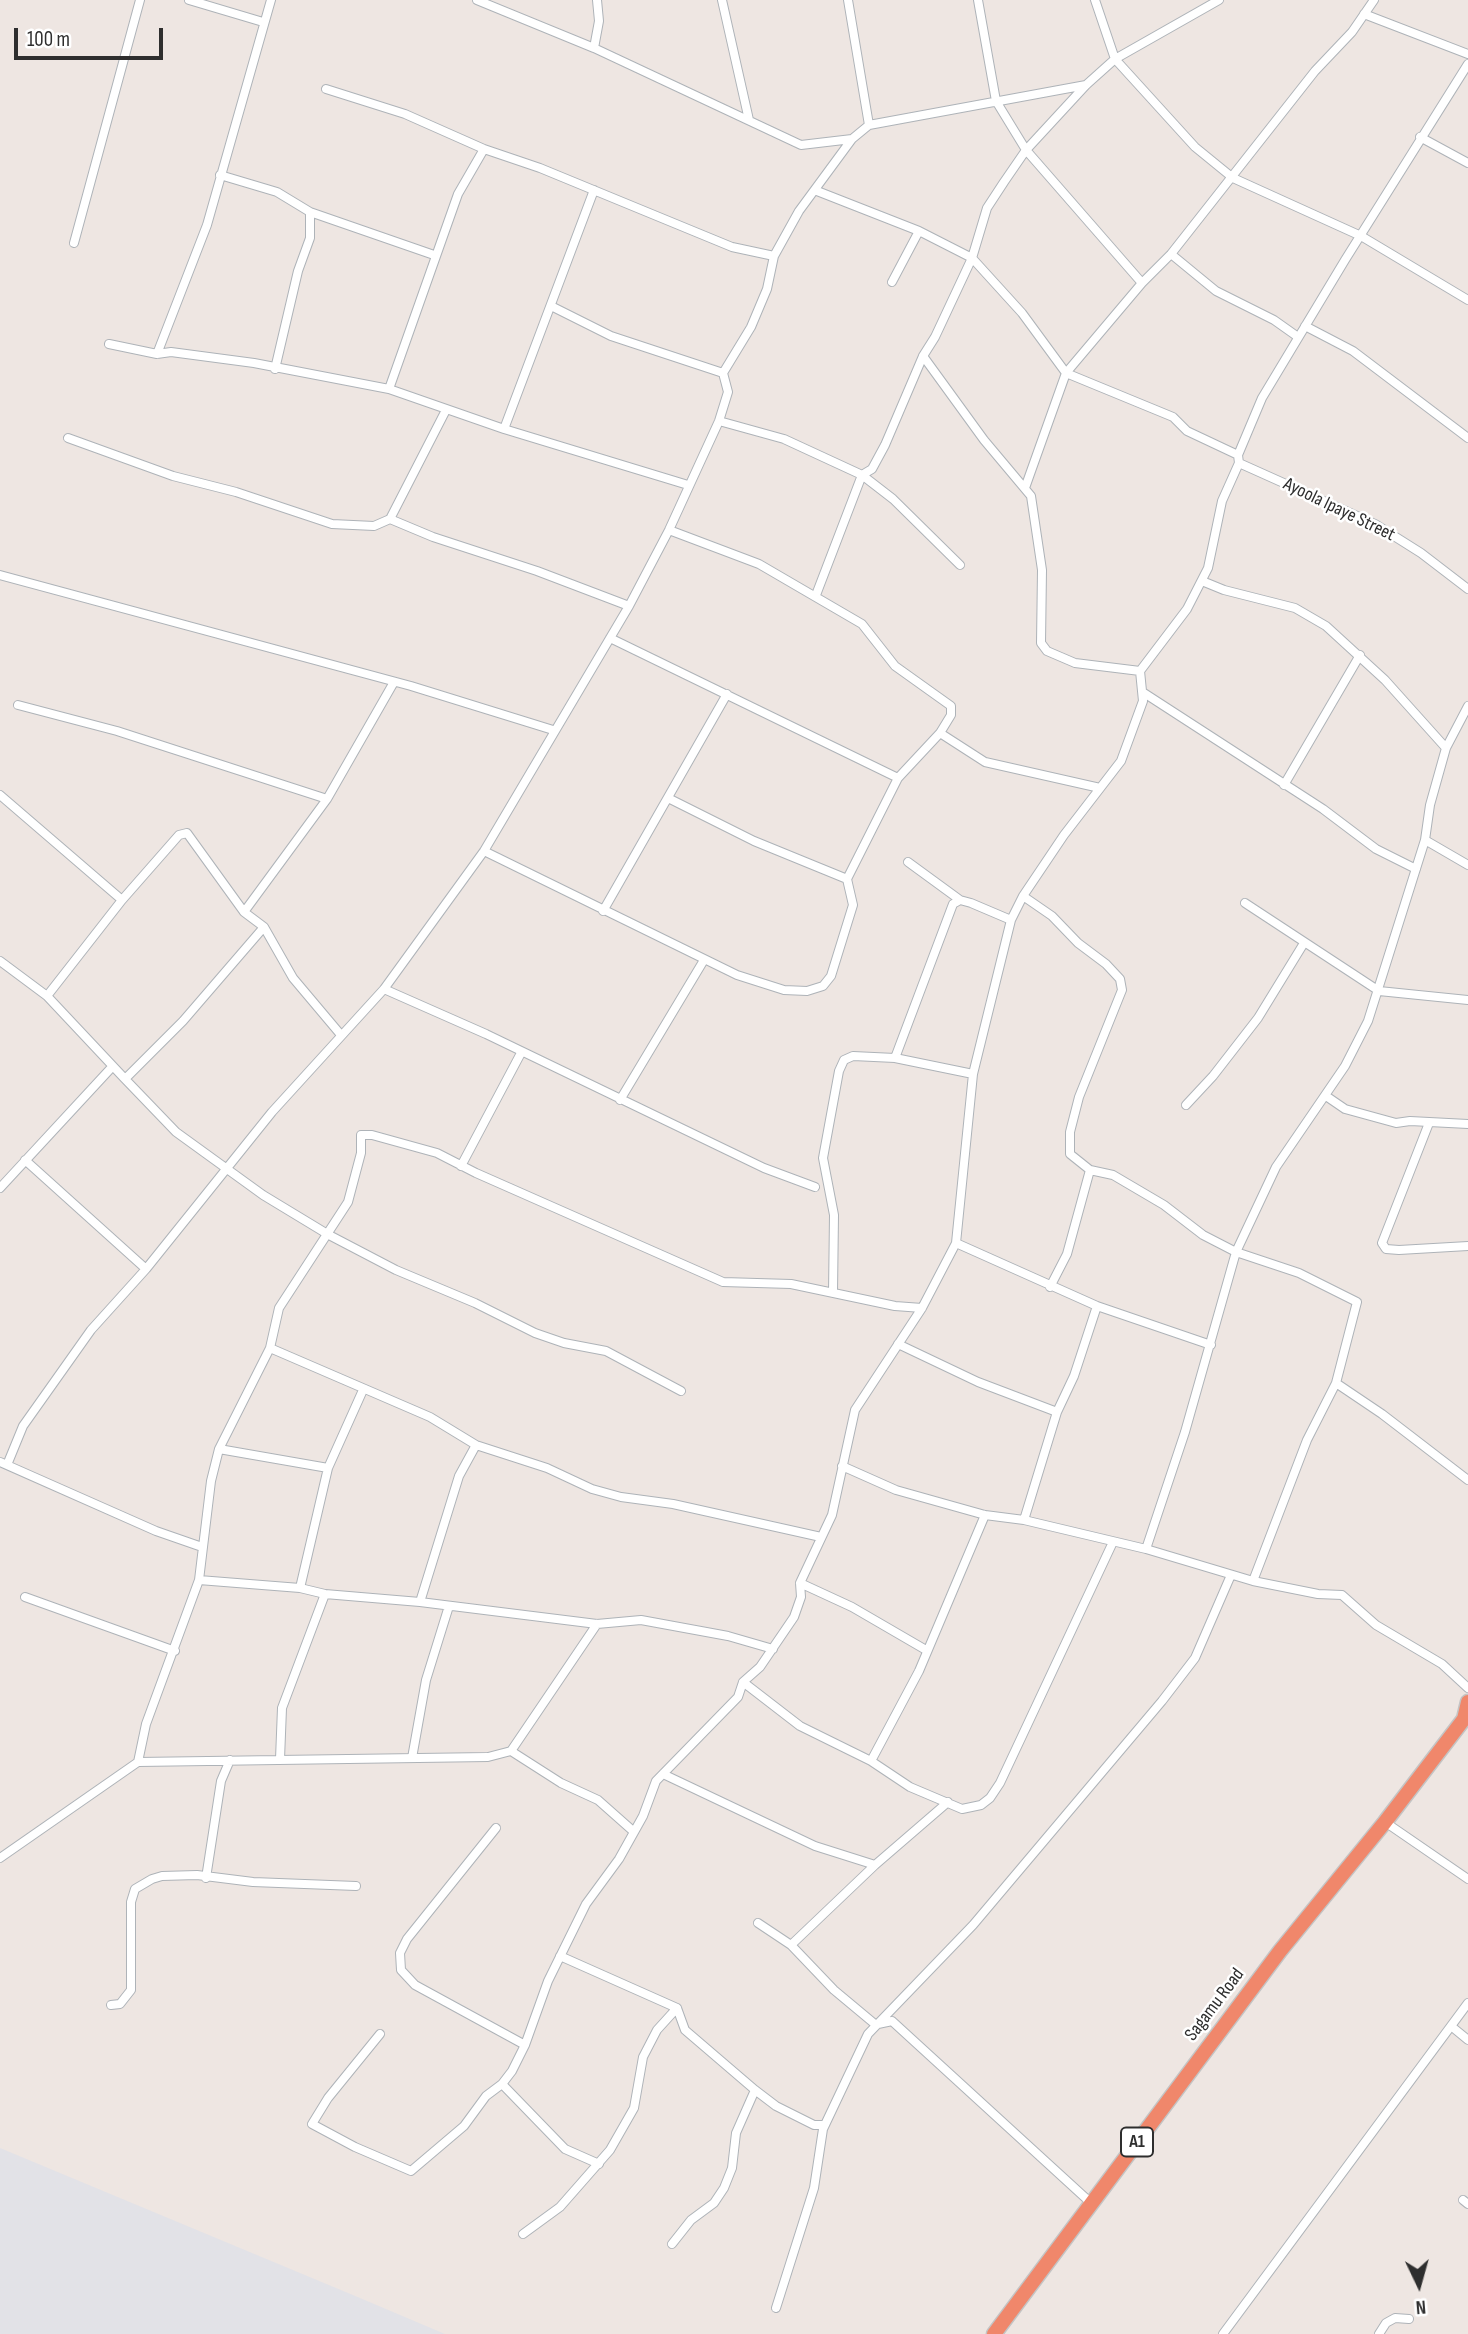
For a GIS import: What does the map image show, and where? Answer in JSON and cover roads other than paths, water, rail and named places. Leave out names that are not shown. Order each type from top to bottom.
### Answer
[{"type":"highway","name":"Sagamu Road","points":[[999,2332],[1091,2203],[1280,1951],[1466,1720],[1468,1702]]},
{"type":"street","points":[[74,243],[140,0]]},
{"type":"street","points":[[189,0],[263,22]]},
{"type":"street","points":[[157,354],[207,225],[271,0]]},
{"type":"street","points":[[477,0],[594,48],[801,145],[852,139]]},
{"type":"street","points":[[594,48],[599,21],[597,0]]},
{"type":"street","points":[[722,0],[749,120]]},
{"type":"street","points":[[848,0],[869,125]]},
{"type":"street","points":[[978,0],[996,101],[1026,150],[1142,283]]},
{"type":"street","points":[[1096,0],[1115,59],[1195,147],[1233,178],[1361,236],[1468,300]]},
{"type":"street","points":[[816,595],[862,475],[872,469],[885,445],[923,356],[972,258],[987,208],[1026,150],[1086,85],[1115,59],[1219,0]]},
{"type":"street","points":[[1025,488],[1066,373],[1142,283],[1171,254],[1315,71],[1352,32],[1374,0]]},
{"type":"street","points":[[1364,14],[1468,54]]},
{"type":"street","points":[[380,2034],[328,2098],[313,2124],[411,2171],[464,2126],[486,2096],[502,2084],[526,2045],[560,1956],[586,1904],[619,1859],[643,1816],[656,1781],[738,1697],[743,1682],[760,1667],[798,1608],[800,1583],[832,1515],[855,1410],[922,1308],[956,1243],[973,1074],[1011,920],[1023,896],[1121,761],[1144,693],[1140,671],[1187,609],[1202,581],[1213,553],[1222,501],[1262,398],[1420,137],[1468,64]]},
{"type":"street","points":[[202,1547],[156,1531],[3,1463],[50,1384],[91,1330],[146,1269],[272,1112],[384,989],[484,851],[553,730],[629,606],[669,530],[719,421],[727,392],[723,373],[751,327],[767,289],[774,256],[799,211],[817,191],[852,139],[869,125],[1086,85]]},
{"type":"street","points":[[326,89],[405,114],[485,149],[732,247],[774,256]]},
{"type":"street","points":[[1420,137],[1468,163]]},
{"type":"street","points":[[389,389],[458,194],[485,149]]},
{"type":"street","points":[[220,175],[277,192],[310,212],[434,256]]},
{"type":"street","points":[[504,429],[531,351],[551,306],[594,190]]},
{"type":"street","points":[[817,191],[919,231],[972,258],[1021,313],[1066,373]]},
{"type":"street","points":[[275,369],[298,271],[310,238],[310,212]]},
{"type":"street","points":[[892,282],[919,231]]},
{"type":"street","points":[[1171,254],[1216,291],[1275,320],[1298,337]]},
{"type":"street","points":[[551,306],[611,336],[723,373]]},
{"type":"street","points":[[1305,326],[1353,351],[1468,438]]},
{"type":"street","points":[[109,344],[157,354],[180,353],[254,363],[389,389],[504,429],[688,485]]},
{"type":"street","points":[[923,356],[984,440],[1025,488],[1034,506],[1042,570],[1041,643],[1048,651],[1075,663],[1140,671]]},
{"type":"street","name":"Ayoola Ipaye Street","points":[[1066,373],[1173,417],[1187,431],[1239,459],[1376,524],[1421,552],[1468,589]]},
{"type":"street","points":[[68,438],[173,476],[236,492],[332,524],[374,526],[390,519],[446,410]]},
{"type":"street","points":[[719,421],[785,439],[862,475],[893,499],[961,565]]},
{"type":"street","points":[[390,519],[433,537],[537,571],[629,606]]},
{"type":"street","points":[[484,851],[737,975],[784,990],[807,991],[823,986],[831,976],[853,905],[847,879],[898,778],[940,733],[951,715],[951,706],[942,696],[895,666],[862,624],[816,595],[759,564],[669,530]]},
{"type":"street","points":[[0,575],[394,682],[553,730]]},
{"type":"street","points":[[1202,581],[1224,590],[1295,608],[1326,626],[1360,655],[1446,748]]},
{"type":"street","points":[[610,638],[898,778]]},
{"type":"street","points":[[1284,785],[1360,655]]},
{"type":"street","points":[[244,912],[327,799],[394,682]]},
{"type":"street","points":[[1144,693],[1323,809],[1376,849],[1416,869]]},
{"type":"street","points":[[603,911],[727,694]]},
{"type":"street","points":[[18,705],[117,731],[327,799]]},
{"type":"street","points":[[1146,1549],[1211,1345],[1236,1252],[1276,1167],[1325,1096],[1362,1032],[1379,991],[1425,841],[1430,805],[1446,748],[1464,721],[1468,706]]},
{"type":"street","points":[[940,733],[985,762],[1100,788]]},
{"type":"street","points":[[0,796],[122,900]]},
{"type":"street","points":[[668,798],[754,841],[847,879]]},
{"type":"street","points":[[47,996],[122,900],[179,835],[187,833],[244,912],[264,927],[293,978],[341,1035]]},
{"type":"street","points":[[1425,841],[1468,865]]},
{"type":"street","points":[[908,862],[960,900],[1011,920]]},
{"type":"street","points":[[1023,896],[1052,916],[1078,943],[1121,979],[1122,990],[1079,1097],[1070,1132],[1070,1154],[1090,1170],[1113,1175],[1164,1205],[1203,1234],[1236,1252],[1299,1273],[1357,1303],[1336,1383],[1307,1440],[1253,1581]]},
{"type":"street","points":[[895,1058],[953,904],[960,900]]},
{"type":"street","points":[[1245,903],[1379,991],[1468,1000]]},
{"type":"street","points":[[125,1079],[183,1021],[264,927]]},
{"type":"street","points":[[1186,1105],[1213,1076],[1258,1018],[1304,943]]},
{"type":"street","points":[[620,1100],[704,960]]},
{"type":"street","points":[[0,961],[47,996],[176,1132],[287,1211],[396,1270],[475,1303],[535,1333],[564,1343],[606,1351],[681,1391]]},
{"type":"street","points":[[384,989],[486,1034],[764,1168],[815,1187]]},
{"type":"street","points":[[461,1166],[521,1052]]},
{"type":"street","points":[[833,1293],[834,1215],[823,1158],[839,1071],[844,1060],[853,1056],[895,1058],[973,1074]]},
{"type":"street","points":[[0,1188],[112,1067]]},
{"type":"street","points":[[1325,1096],[1345,1109],[1385,1121],[1468,1124]]},
{"type":"street","points":[[1429,1123],[1382,1243],[1386,1249],[1399,1250],[1468,1246]]},
{"type":"street","points":[[138,1762],[146,1724],[199,1580],[219,1449],[270,1348],[279,1308],[348,1202],[361,1153],[361,1135],[372,1135],[437,1153],[723,1282],[791,1284],[922,1308]]},
{"type":"street","points":[[26,1160],[146,1269]]},
{"type":"street","points":[[1050,1287],[1068,1254],[1090,1170]]},
{"type":"street","points":[[956,1243],[1097,1306],[1211,1345]]},
{"type":"street","points":[[1024,1520],[1057,1412],[1074,1376],[1097,1306]]},
{"type":"street","points":[[898,1344],[978,1382],[1057,1412]]},
{"type":"street","points":[[270,1348],[430,1417],[476,1445],[621,1497],[673,1504],[821,1537]]},
{"type":"street","points":[[1336,1383],[1382,1414],[1468,1480]]},
{"type":"street","points":[[300,1588],[328,1468],[363,1390]]},
{"type":"street","points":[[420,1602],[459,1476],[476,1445]]},
{"type":"street","points":[[219,1449],[328,1468]]},
{"type":"street","points":[[842,1466],[896,1490],[985,1515],[1024,1520],[1146,1549],[1253,1581],[1318,1594],[1342,1595],[1376,1625],[1442,1664],[1468,1688]]},
{"type":"street","points":[[872,1761],[919,1671],[926,1650],[962,1576],[985,1515]]},
{"type":"street","points":[[743,1682],[800,1726],[872,1761],[910,1787],[962,1809],[981,1805],[990,1798],[1052,1676],[1113,1542]]},
{"type":"street","points":[[776,2308],[814,2188],[823,2129],[868,2034],[973,1925],[1162,1701],[1195,1658],[1230,1575]]},
{"type":"street","points":[[199,1580],[300,1588],[325,1594],[420,1602],[597,1624],[641,1620],[728,1636],[773,1649]]},
{"type":"street","points":[[800,1583],[852,1607],[926,1650]]},
{"type":"street","points":[[280,1759],[282,1708],[325,1594]]},
{"type":"street","points":[[25,1597],[175,1651]]},
{"type":"street","points":[[412,1758],[426,1680],[449,1606]]},
{"type":"street","points":[[0,1858],[138,1762],[488,1757],[511,1751],[597,1624]]},
{"type":"street","points":[[511,1751],[561,1783],[598,1800],[633,1831]]},
{"type":"street","points":[[206,1878],[221,1782],[230,1760]]},
{"type":"street","points":[[663,1774],[815,1846],[875,1865]]},
{"type":"street","points":[[791,1945],[875,1865],[948,1802]]},
{"type":"street","points":[[1385,1822],[1468,1879]]},
{"type":"street","points":[[496,1828],[407,1940],[400,1953],[401,1970],[415,1985],[526,2045]]},
{"type":"street","points":[[111,2006],[120,2004],[131,1990],[131,1902],[135,1889],[162,1876],[356,1886]]},
{"type":"street","points":[[758,1923],[791,1945],[834,1990],[876,2025]]},
{"type":"street","points":[[560,1956],[677,2008],[685,2030],[755,2090],[776,2106],[814,2124],[823,2125],[823,2129]]},
{"type":"street","points":[[1223,2334],[1468,2003]]},
{"type":"street","points":[[523,2234],[560,2207],[599,2164],[624,2129],[634,2108],[643,2057],[657,2029],[677,2008]]},
{"type":"street","points":[[876,2025],[892,2021],[1091,2203]]},
{"type":"street","points":[[1451,2026],[1468,2040]]},
{"type":"street","points":[[502,2084],[565,2149],[599,2164]]},
{"type":"street","points":[[672,2244],[691,2220],[713,2203],[724,2188],[732,2168],[736,2133],[755,2090]]},
{"type":"street","points":[[1379,2334],[1386,2323],[1395,2318],[1409,2319]]}]
